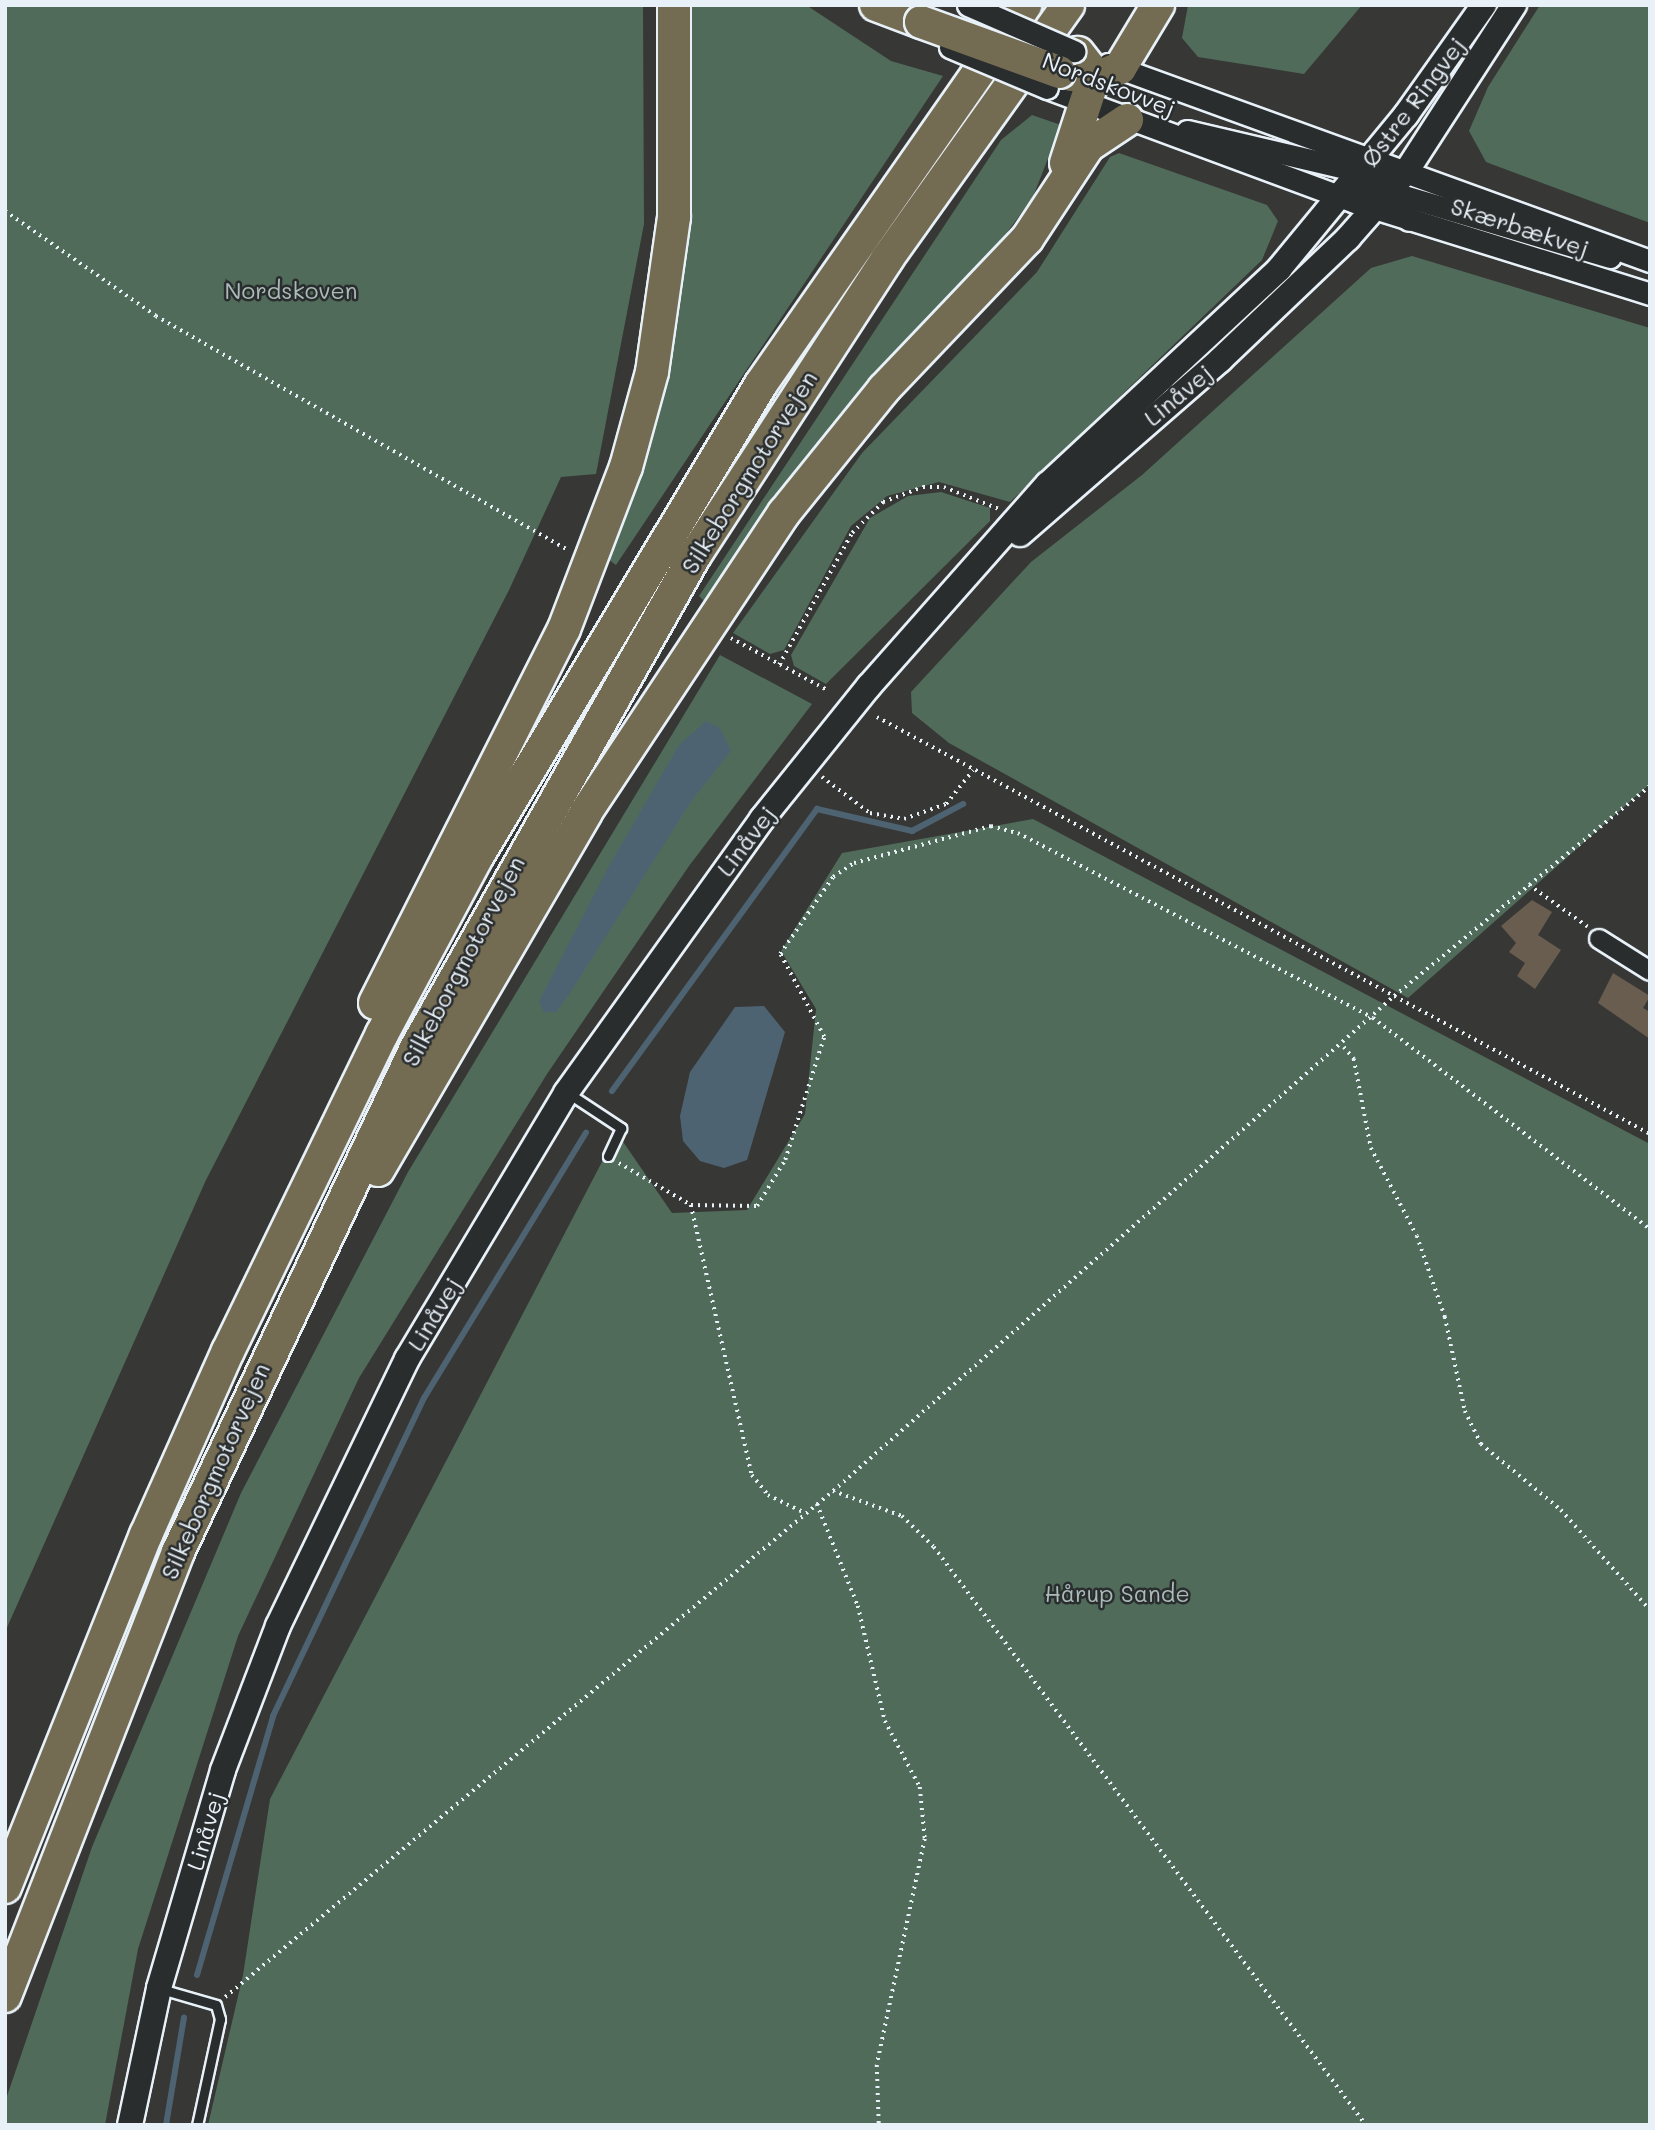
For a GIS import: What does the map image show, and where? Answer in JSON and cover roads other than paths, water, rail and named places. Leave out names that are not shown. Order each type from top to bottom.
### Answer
[{"type":"highway","points":[[165,1490],[320,1112],[565,629],[603,536],[652,372],[668,272],[677,165],[674,5]]},
{"type":"highway","points":[[876,5],[918,27],[1079,73]]},
{"type":"highway","points":[[952,5],[1017,14]]},
{"type":"highway","name":"Silkeborgmotorvejen","points":[[5,1996],[109,1718],[227,1440],[416,1048],[608,702],[800,390],[1068,5]]},
{"type":"highway","points":[[1054,197],[1079,73],[1158,5]]},
{"type":"highway","name":"Silkeborgmotorvejen","points":[[5,1887],[165,1490],[382,1034],[572,690],[761,384],[1017,14]]},
{"type":"highway","points":[[227,1440],[539,889],[738,578],[842,438],[1027,239],[1088,146],[1127,120]]},
{"type":"main road","name":"Østre Ringvej","points":[[1374,183],[1486,5]]},
{"type":"main road","name":"Østre Ringvej","points":[[1374,183],[1514,5]]},
{"type":"main road","points":[[1374,183],[1410,219]]},
{"type":"main road","name":"Linåvej","points":[[939,607],[1192,380],[1297,274],[1374,183]]},
{"type":"main road","name":"Linåvej","points":[[130,2125],[159,1988],[223,1770],[335,1498],[407,1359],[566,1093],[762,819],[939,607],[1048,484],[1374,183]]},
{"type":"street","points":[[864,5],[918,27]]},
{"type":"street","name":"Nordskovvej","points":[[968,5],[1017,14],[1127,120],[1374,183]]},
{"type":"street","name":"Nordskovvej","points":[[1079,73],[1374,183]]},
{"type":"street","points":[[1127,120],[1374,183],[1581,251],[1650,263]]},
{"type":"street","name":"Skærbækvej","points":[[1410,219],[1650,294]]},
{"type":"street","points":[[1599,939],[1650,971]]},
{"type":"lane","points":[[566,1093],[621,1128],[608,1156]]},
{"type":"lane","points":[[159,1988],[216,2005],[220,2020],[197,2125]]},
{"type":"water","points":[[706,721],[720,728],[731,751],[692,800],[570,993],[556,1012],[544,1012],[539,1001],[609,866],[679,745]]},
{"type":"water","points":[[764,1006],[785,1032],[747,1160],[724,1168],[700,1161],[683,1141],[680,1116],[690,1072],[735,1007]]},
{"type":"waterway","points":[[612,1091],[817,809],[912,831],[963,804]]},
{"type":"waterway","points":[[197,1975],[273,1716],[424,1398],[586,1133]]},
{"type":"waterway","points":[[166,2125],[184,2018]]},
{"type":"park label","name":"Nordskoven","points":[[291,290]]},
{"type":"park label","name":"Hårup Sande","points":[[1117,1593]]}]
